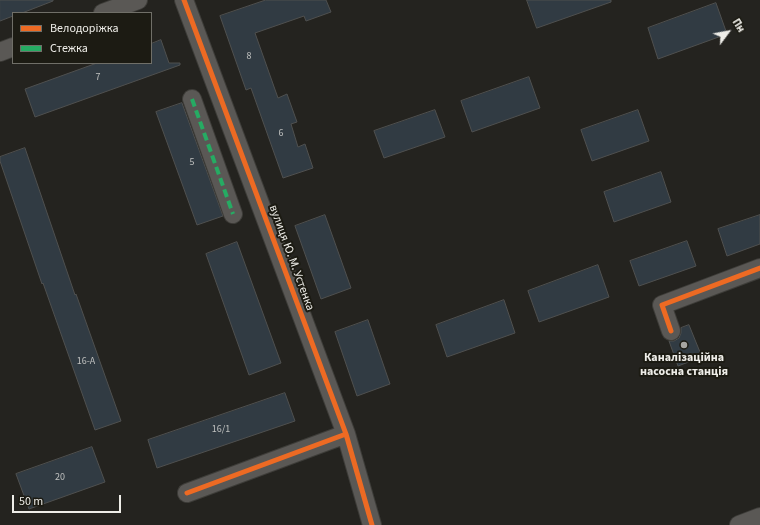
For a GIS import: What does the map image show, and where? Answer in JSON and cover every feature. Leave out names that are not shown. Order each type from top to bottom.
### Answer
[{"type":"street","points":[[106,12],[138,0]]},
{"type":"street","name":"вулиця Ю. М. Устенка","points":[[184,0],[346,434],[372,525]]},
{"type":"street","points":[[0,52],[12,47]]},
{"type":"street","points":[[192,99],[233,214]]},
{"type":"street","points":[[671,331],[662,305],[760,268]]},
{"type":"street","points":[[187,493],[346,434]]},
{"type":"street","points":[[740,525],[760,517]]},
{"type":"building","points":[[0,0],[53,0],[25,12],[12,12],[12,16],[0,21]]},
{"type":"building","points":[[266,0],[326,0],[331,12],[306,21],[304,16],[255,33],[278,98],[287,94],[297,122],[291,124],[298,147],[305,144],[313,168],[283,178],[251,88],[246,90],[220,16]]},
{"type":"building","points":[[527,0],[611,0],[611,2],[537,28]]},
{"type":"building","points":[[716,3],[727,34],[658,59],[648,28]]},
{"type":"building","points":[[161,40],[169,63],[180,63],[180,65],[35,117],[25,89],[94,64],[152,64],[152,44]]},
{"type":"building","points":[[529,77],[540,108],[472,132],[461,101]]},
{"type":"building","points":[[182,103],[223,216],[197,225],[156,112]]},
{"type":"building","points":[[435,110],[445,137],[384,158],[374,131]]},
{"type":"building","points":[[638,110],[649,141],[592,161],[581,130]]},
{"type":"building","points":[[25,148],[75,295],[76,294],[121,421],[95,430],[43,283],[42,284],[0,161],[0,157]]},
{"type":"building","points":[[661,172],[671,202],[614,222],[604,192]]},
{"type":"building","points":[[325,215],[351,288],[321,299],[295,226]]},
{"type":"building","points":[[760,215],[760,244],[727,256],[718,229]]},
{"type":"building","points":[[687,241],[696,266],[639,286],[630,261]]},
{"type":"building","points":[[237,242],[281,363],[249,375],[206,254]]},
{"type":"building","points":[[598,265],[609,297],[539,322],[528,291]]},
{"type":"building","points":[[504,300],[515,333],[447,357],[436,325]]},
{"type":"building","points":[[368,320],[390,384],[357,396],[335,332]]},
{"type":"building","name":"Каналізаційна насосна станція","points":[[689,325],[702,357],[678,366],[669,341],[674,341],[679,338],[681,328]]},
{"type":"building","points":[[285,393],[295,421],[157,468],[148,440]]},
{"type":"building","points":[[92,447],[105,482],[29,509],[16,474]]},
{"type":"marked path","points":[[192,99],[233,214]]},
{"type":"cycle path","points":[[184,0],[346,434],[372,525]]},
{"type":"cycle path","points":[[671,331],[662,305],[760,268]]},
{"type":"cycle path","points":[[187,493],[346,434]]},
{"type":"place","name":"Каналізаційна насосна станція","points":[[684,345]]}]
